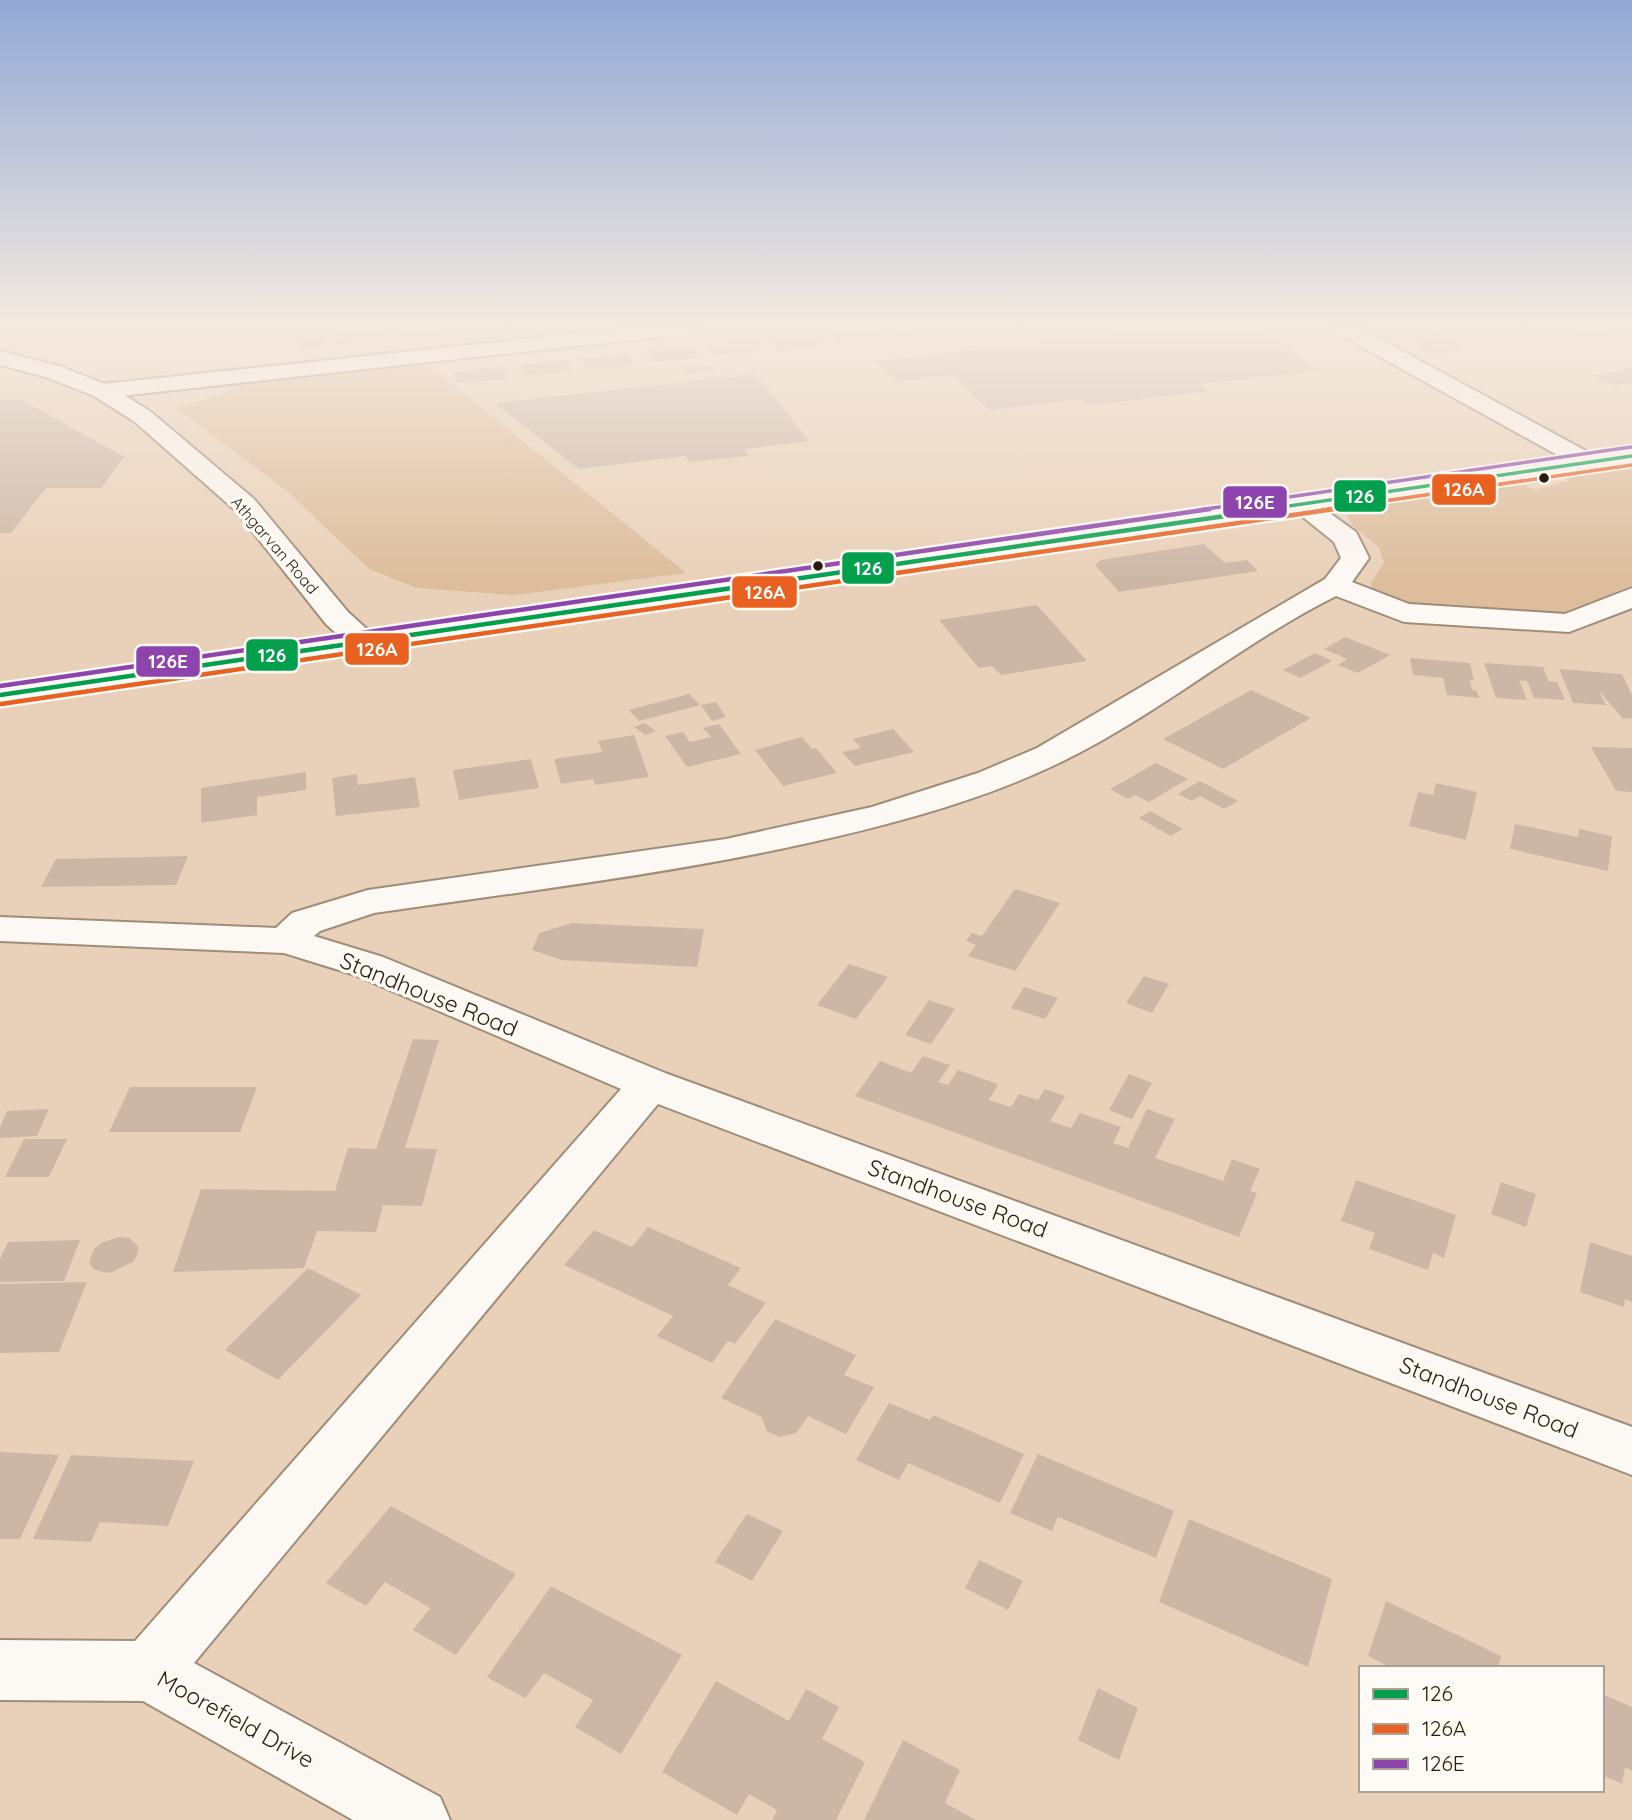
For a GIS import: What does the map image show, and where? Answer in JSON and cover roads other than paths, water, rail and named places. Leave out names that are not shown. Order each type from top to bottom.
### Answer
[{"type":"street","name":"Athgarvan Road","points":[[137,413],[245,505],[337,618],[362,641]]},
{"type":"street","points":[[1500,413],[1588,461]]},
{"type":"street","points":[[0,695],[1632,456]]},
{"type":"street","points":[[286,940],[306,922],[368,902],[726,850],[881,816],[990,780],[1049,755],[1167,687],[1309,598],[1335,585],[1355,558],[1346,538],[1301,505]]},
{"type":"street","points":[[1335,585],[1404,613],[1569,622],[1632,597]]},
{"type":"street","name":"Standhouse Road","points":[[0,929],[286,940],[369,966],[650,1084],[1632,1451]]},
{"type":"street","points":[[149,1671],[650,1084]]},
{"type":"street","name":"Moorefield Drive","points":[[0,1670],[149,1671],[417,1820]]}]
